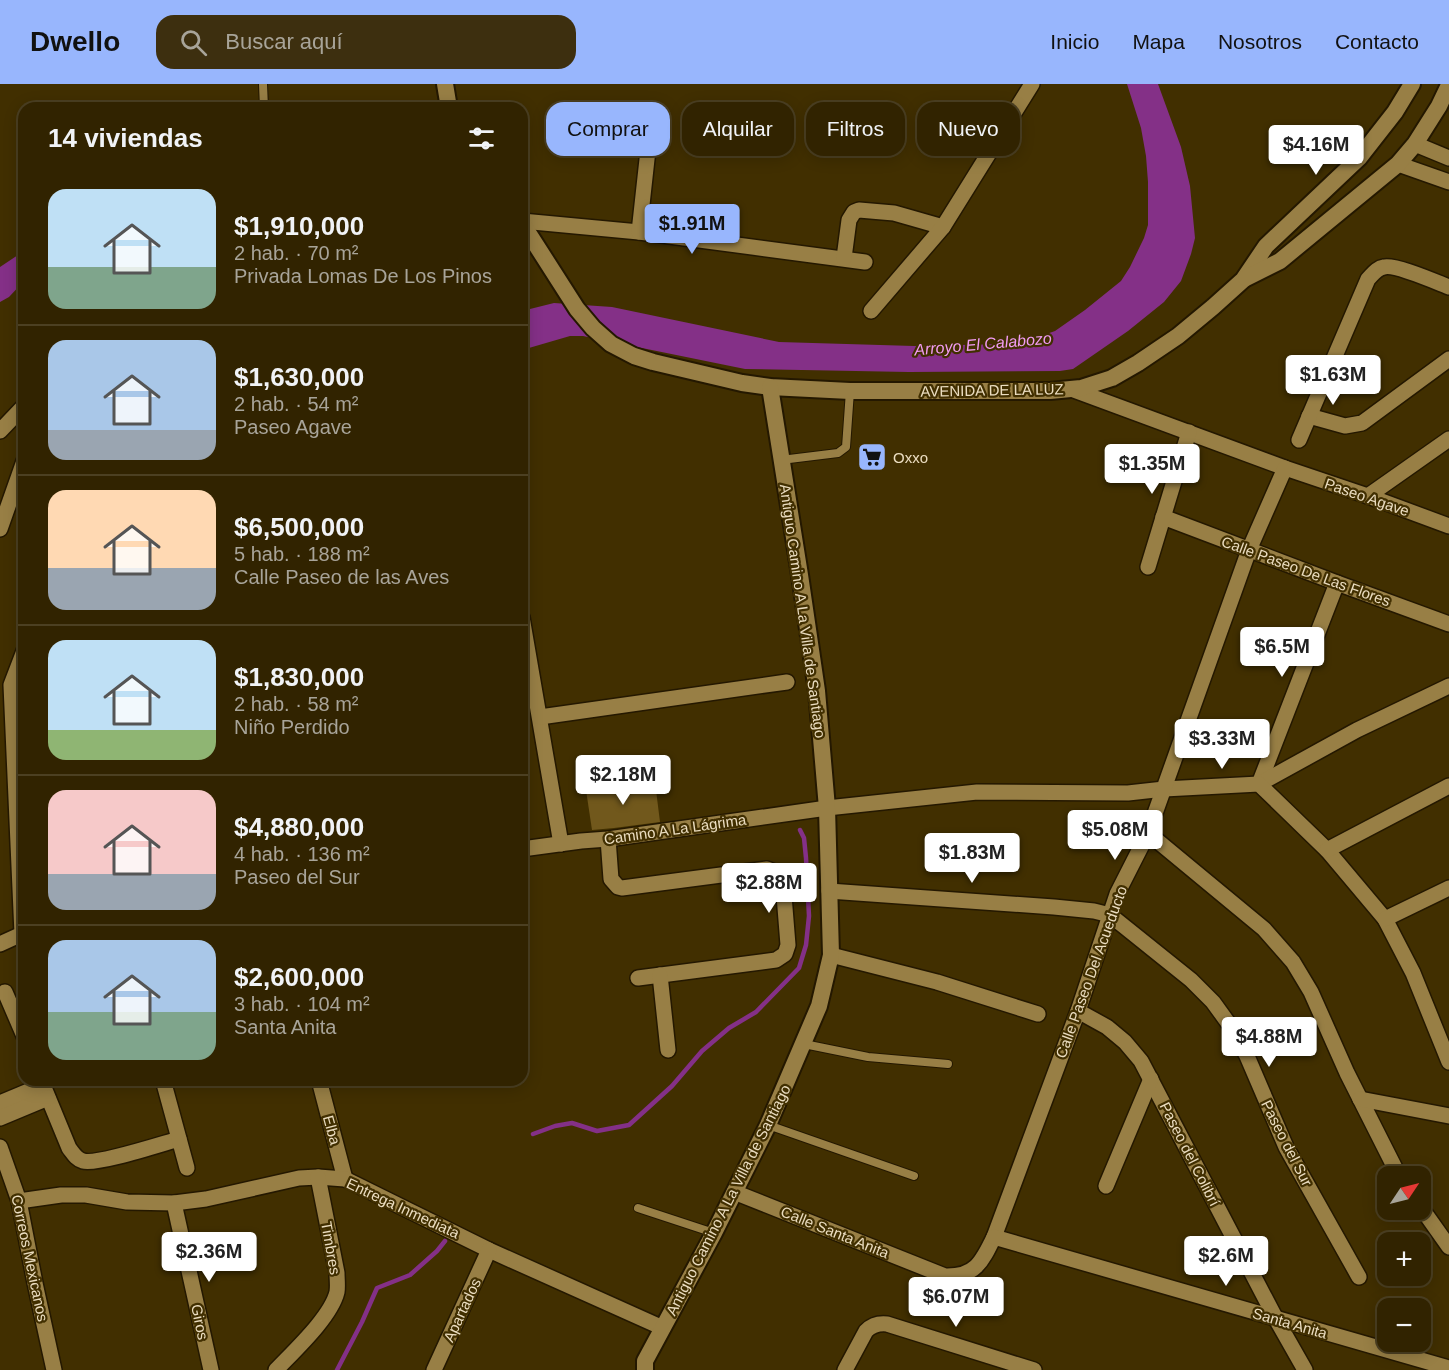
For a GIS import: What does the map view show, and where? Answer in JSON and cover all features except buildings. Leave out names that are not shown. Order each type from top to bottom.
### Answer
[{"type":"street","points":[[445,84],[448,102]]},
{"type":"street","points":[[871,311],[943,227],[1032,84]]},
{"type":"street","points":[[1243,280],[1266,246],[1359,158],[1395,112],[1412,84]]},
{"type":"street","points":[[1243,280],[1280,261],[1398,164],[1415,144],[1449,85]]},
{"type":"street","points":[[1398,164],[1444,180],[1449,160],[1415,144]]},
{"type":"street","points":[[639,232],[647,156]]},
{"type":"street","points":[[844,258],[849,220],[854,212],[859,210],[894,213],[943,227]]},
{"type":"street","points":[[528,223],[639,232],[865,262]]},
{"type":"street","name":"AVENIDA DE LA LUZ","points":[[528,233],[577,309],[611,344],[634,356],[653,362],[742,383],[770,387],[850,391],[1050,391],[1082,387],[1112,378],[1138,363],[1214,308],[1243,280]]},
{"type":"street","points":[[1299,440],[1368,279],[1384,267],[1394,267],[1449,287]]},
{"type":"street","points":[[1309,416],[1345,426],[1362,423],[1449,359]]},
{"type":"street","name":"Antiguo Camino A La Villa de Santiago","points":[[642,1367],[714,1233],[768,1125],[819,1006],[831,955],[827,808],[817,691],[770,387]]},
{"type":"street","name":"Paseo Agave","points":[[1071,389],[1449,526]]},
{"type":"street","points":[[0,431],[18,412]]},
{"type":"street","points":[[1148,567],[1189,432]]},
{"type":"street","points":[[1368,496],[1449,439]]},
{"type":"street","name":"Calle Paseo Del Acueducto","points":[[970,1271],[983,1259],[994,1237],[1078,1011],[1116,894],[1148,833],[1249,550],[1284,468]]},
{"type":"street","points":[[0,529],[6,493],[18,472]]},
{"type":"street","name":"Calle Paseo De Las Flores","points":[[1163,517],[1336,583],[1448,621]]},
{"type":"street","points":[[1259,784],[1336,583]]},
{"type":"street","points":[[528,650],[561,844]]},
{"type":"street","points":[[18,673],[6,685],[18,860]]},
{"type":"street","points":[[540,717],[787,682]]},
{"type":"street","points":[[1259,784],[1357,729],[1449,686]]},
{"type":"street","points":[[1259,784],[1327,850],[1385,919],[1413,973],[1449,1062]]},
{"type":"street","name":"Camino A La Lágrima","points":[[528,848],[827,808],[977,792],[1128,793],[1259,784]]},
{"type":"street","points":[[1327,850],[1449,786]]},
{"type":"street","points":[[1148,833],[1264,929],[1293,962],[1311,992],[1360,1099],[1394,1166]]},
{"type":"street","points":[[608,839],[611,879],[618,887],[766,869],[777,873],[783,884],[788,945],[784,954],[776,960],[638,978]]},
{"type":"street","points":[[1385,919],[1449,888]]},
{"type":"street","points":[[829,891],[1054,907],[1110,915]]},
{"type":"street","name":"Paseo del Sur","points":[[1110,915],[1191,980],[1213,1002],[1234,1031],[1286,1146],[1359,1276]]},
{"type":"street","points":[[0,944],[18,935]]},
{"type":"street","points":[[831,955],[937,982],[1038,1014]]},
{"type":"street","points":[[660,975],[668,1050]]},
{"type":"street","points":[[5,992],[18,1008]]},
{"type":"street","name":"Paseo del Colibrí","points":[[1078,1011],[1107,1027],[1125,1042],[1141,1061],[1305,1370]]},
{"type":"street","points":[[1106,1186],[1151,1079]]},
{"type":"street","points":[[165,1086],[187,1168]]},
{"type":"street","name":"Elba","points":[[321,1086],[345,1179]]},
{"type":"street","points":[[44,1088],[69,1148],[81,1161],[98,1161],[179,1139]]},
{"type":"street","points":[[0,1103],[44,1088]]},
{"type":"street","points":[[0,1118],[44,1088]]},
{"type":"street","points":[[1360,1099],[1449,1116]]},
{"type":"street","name":"Correos Mexicanos","points":[[0,1147],[6,1181],[19,1201],[54,1370]]},
{"type":"street","name":"Timbres","points":[[276,1370],[325,1316],[338,1290],[337,1273],[318,1177]]},
{"type":"street","name":"Entrega Inmediata","points":[[19,1201],[61,1195],[127,1202],[174,1203],[206,1199],[299,1178],[345,1179],[489,1250],[663,1328]]},
{"type":"street","name":"Calle Santa Anita","points":[[734,1192],[945,1276],[956,1276],[970,1271]]},
{"type":"street","name":"Giros","points":[[174,1203],[211,1370]]},
{"type":"street","points":[[1430,1220],[1449,1247]]},
{"type":"street","name":"Santa Anita","points":[[994,1237],[1449,1368]]},
{"type":"street","name":"Apartados","points":[[434,1370],[489,1250]]},
{"type":"street","points":[[844,1370],[866,1331],[876,1325],[887,1324],[1013,1367],[1034,1370]]},
{"type":"lane","points":[[264,84],[264,102]]},
{"type":"lane","points":[[781,459],[838,453],[843,450],[846,447],[850,391]]},
{"type":"lane","points":[[804,1044],[868,1057],[948,1064]]},
{"type":"lane","points":[[768,1125],[914,1176]]},
{"type":"lane","points":[[638,1208],[714,1233]]},
{"type":"shaded area","points":[[1127,84],[1158,84],[1181,147],[1190,186],[1195,238],[1191,254],[1181,281],[1164,302],[1128,331],[1073,369],[909,372],[745,369],[583,336],[570,336],[528,348],[528,310],[554,303],[612,307],[779,342],[914,346],[1005,344],[1055,331],[1121,281],[1144,238],[1148,225],[1148,182],[1141,128]]},
{"type":"shaded area","points":[[18,255],[18,287],[0,302],[0,267]]},
{"type":"waterway","points":[[533,1134],[572,1123],[597,1131],[629,1125],[672,1086],[702,1051],[729,1028],[756,1012],[799,968],[806,945],[809,916],[804,838],[800,830]]},
{"type":"waterway","points":[[337,1370],[377,1288],[410,1275],[445,1241]]},
{"type":"place","name":"Oxxo","points":[[872,457]]},
{"type":"water label","name":"Arroyo El Calabozo","points":[[983,344]]}]
